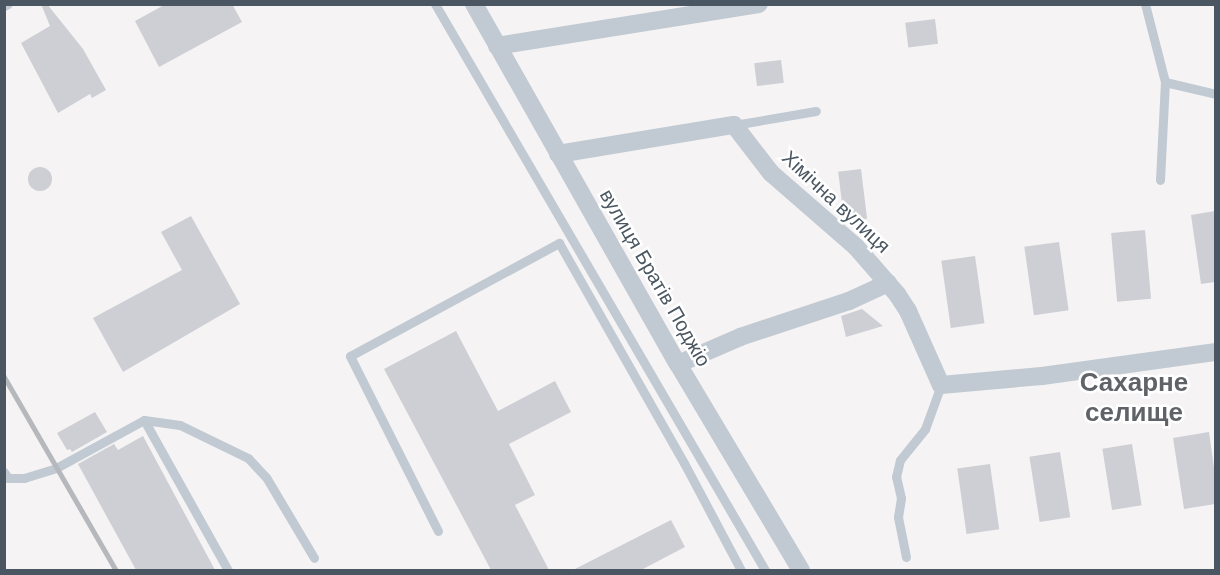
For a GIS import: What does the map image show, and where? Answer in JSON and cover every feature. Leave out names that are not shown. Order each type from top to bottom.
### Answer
[{"type":"street","name":"вулиця Братів Поджіо","points":[[474,4],[678,364],[801,570]]},
{"type":"street","points":[[497,46],[759,4]]},
{"type":"street","points":[[558,153],[734,125]]},
{"type":"street","name":"Хімічна вулиця","points":[[734,125],[771,173],[856,247],[888,283],[908,310],[941,385]]},
{"type":"street","points":[[678,364],[740,337],[849,301],[888,283]]},
{"type":"street","points":[[941,385],[1042,376],[1215,352]]},
{"type":"lane","points":[[435,4],[765,570]]},
{"type":"lane","points":[[1145,4],[1165,82],[1160,180]]},
{"type":"lane","points":[[1165,82],[1215,94]]},
{"type":"lane","points":[[734,125],[816,111]]},
{"type":"lane","points":[[438,531],[350,356],[559,243],[684,463],[741,570]]},
{"type":"lane","points":[[906,557],[898,517],[901,498],[896,477],[900,460],[925,429],[941,385]]},
{"type":"lane","points":[[4,472],[8,478],[24,478],[56,468],[144,420],[180,425],[248,458],[266,477],[314,558]]},
{"type":"lane","points":[[144,420],[228,570]]},
{"type":"building","points":[[41,4],[47,4],[83,49],[106,90],[92,98],[90,94],[58,113],[21,43],[50,26]]},
{"type":"building","points":[[166,4],[232,4],[242,22],[159,67],[135,21]]},
{"type":"building","points":[[935,19],[938,44],[908,47],[905,23]]},
{"type":"building","points":[[781,60],[784,83],[757,86],[754,63]]},
{"type":"building","points":[[40,167],[45,168],[51,174],[51,184],[45,190],[40,191],[35,190],[29,184],[28,179],[29,174],[35,168]]},
{"type":"building","points":[[861,169],[867,219],[844,221],[838,172]]},
{"type":"building","points":[[1215,211],[1215,282],[1201,284],[1191,215]]},
{"type":"building","points":[[191,216],[240,304],[123,372],[93,318],[182,270],[161,232]]},
{"type":"building","points":[[1145,230],[1151,299],[1117,302],[1111,233]]},
{"type":"building","points":[[1059,242],[1069,310],[1034,315],[1024,247]]},
{"type":"building","points":[[975,256],[984,323],[951,328],[941,261]]},
{"type":"building","points":[[862,309],[883,326],[846,337],[841,316]]},
{"type":"building","points":[[456,331],[498,411],[555,381],[571,412],[509,444],[535,495],[515,505],[549,570],[491,570],[384,369]]},
{"type":"building","points":[[95,412],[107,432],[72,452],[70,449],[67,450],[57,433]]},
{"type":"building","points":[[1209,432],[1215,475],[1215,504],[1184,509],[1173,438]]},
{"type":"building","points":[[143,436],[215,570],[136,570],[78,464],[114,444],[118,450]]},
{"type":"building","points":[[1132,444],[1142,505],[1112,510],[1102,449]]},
{"type":"building","points":[[1060,452],[1070,517],[1040,522],[1029,457]]},
{"type":"building","points":[[990,464],[999,529],[967,534],[957,469]]},
{"type":"building","points":[[671,520],[685,547],[641,570],[573,570]]},
{"type":"railway","points":[[4,376],[116,570]]},
{"type":"district","name":"Сахарне селище","points":[[1134,398]]}]
